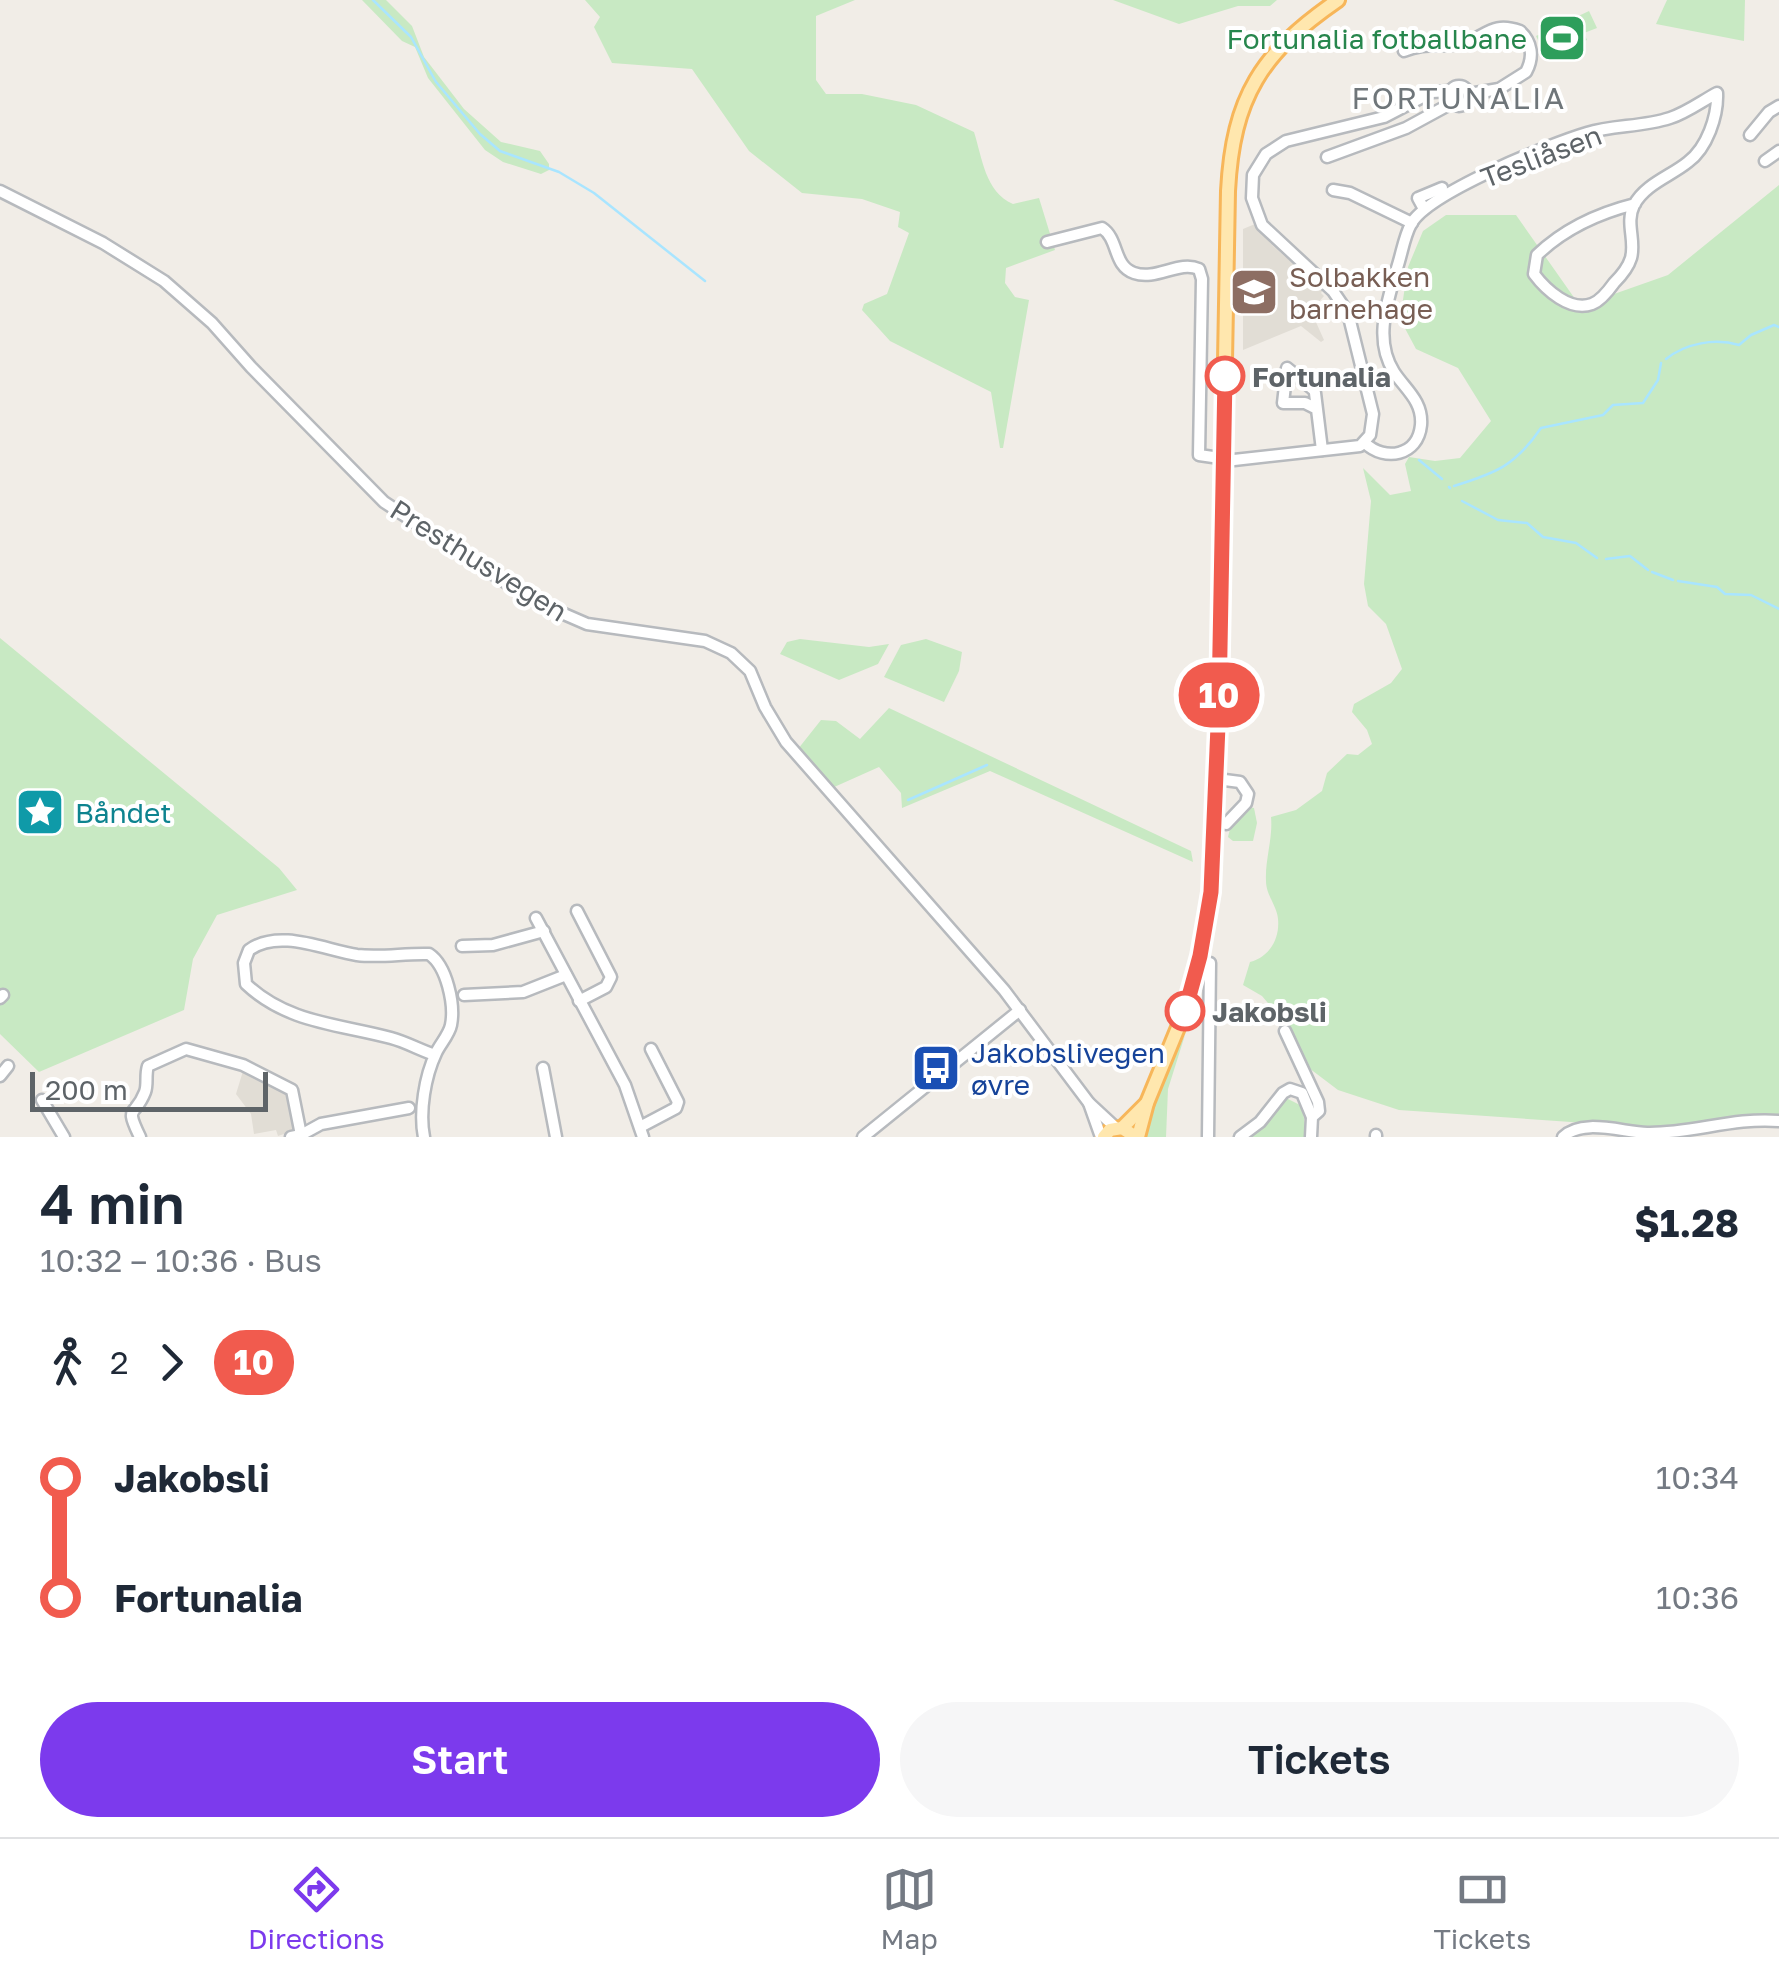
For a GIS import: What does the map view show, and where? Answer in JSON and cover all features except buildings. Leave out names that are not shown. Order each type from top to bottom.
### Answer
[{"type":"main road","points":[[1119,1128],[1137,1137],[1176,1036],[1200,956],[1211,892],[1228,191],[1234,133],[1251,86],[1270,56],[1298,29],[1338,0]]},
{"type":"main road","points":[[1102,1137],[1119,1128],[1147,1103]]},
{"type":"street","points":[[1327,157],[1406,128],[1451,97],[1459,87],[1469,94],[1499,88],[1526,72],[1531,52],[1523,34],[1515,29],[1497,28],[1465,43],[1426,44],[1404,51]]},
{"type":"street","points":[[1048,242],[1102,228],[1110,235],[1120,262],[1131,272],[1151,274],[1189,266],[1199,269],[1199,455],[1224,459],[1364,443],[1373,414],[1348,313],[1333,291],[1262,224],[1252,198],[1253,175],[1266,154],[1286,140],[1384,117],[1432,92],[1451,97]]},
{"type":"street","name":"Tesliåsen","points":[[1364,443],[1376,453],[1399,454],[1416,440],[1421,423],[1417,402],[1390,363],[1383,326],[1412,223],[1424,209],[1533,153],[1588,132],[1667,120],[1717,93],[1713,123],[1696,154],[1635,204]]},
{"type":"street","points":[[1750,135],[1779,106]]},
{"type":"street","points":[[1765,162],[1779,151]]},
{"type":"street","name":"Tesliåsen","points":[[1424,209],[1418,198],[1442,188]]},
{"type":"street","name":"Presthusvegen","points":[[0,190],[136,262],[189,301],[372,492],[424,531],[534,601],[587,624],[705,641],[740,660],[750,670],[764,708],[786,742],[1020,1010],[1089,1103],[1119,1128]]},
{"type":"street","points":[[1333,190],[1364,199],[1412,223]]},
{"type":"street","points":[[1635,204],[1629,231],[1632,257],[1603,296],[1595,304],[1586,305],[1562,300],[1548,292],[1534,274],[1537,255],[1597,216],[1635,204]]},
{"type":"street","points":[[1317,409],[1283,402],[1287,368],[1313,388],[1317,409],[1322,450]]},
{"type":"street","points":[[1216,779],[1240,782],[1248,794],[1246,803],[1226,824]]},
{"type":"street","points":[[577,911],[611,977],[606,987],[579,1001]]},
{"type":"street","points":[[536,918],[624,1085],[642,1132],[676,1108],[678,1102],[651,1050]]},
{"type":"street","points":[[462,946],[493,945],[544,932]]},
{"type":"street","points":[[424,1137],[423,1107],[435,1055],[452,1024],[442,965],[429,954],[359,955],[300,942],[273,942],[250,950],[244,963],[246,984],[279,1008],[326,1026],[391,1038],[435,1055]]},
{"type":"street","points":[[1208,1137],[1210,963]]},
{"type":"street","points":[[464,996],[523,992],[566,975]]},
{"type":"street","points":[[863,1137],[1020,1010]]},
{"type":"street","points":[[1285,1030],[1318,1102],[1312,1117]]},
{"type":"street","points":[[140,1137],[130,1117],[144,1092],[148,1066],[186,1050],[243,1065],[292,1090],[296,1136],[321,1124],[409,1108]]},
{"type":"street","points":[[0,1076],[8,1066]]},
{"type":"street","points":[[543,1068],[556,1137]]},
{"type":"street","points":[[1240,1137],[1260,1122],[1290,1089],[1302,1093],[1312,1117],[1311,1137]]},
{"type":"street","points":[[42,1100],[64,1137]]},
{"type":"street","name":"Presthusvegen","points":[[1089,1103],[1102,1137]]},
{"type":"street","points":[[1564,1137],[1580,1128],[1671,1135],[1744,1121],[1779,1121]]},
{"type":"shaded area","points":[[1255,224],[1273,246],[1323,290],[1324,296],[1311,311],[1324,340],[1321,342],[1301,326],[1243,350],[1243,229]]},
{"type":"shaded area","points":[[243,1071],[289,1094],[293,1131],[278,1136],[276,1130],[254,1134],[251,1114],[236,1094]]},
{"type":"green space","points":[[362,0],[386,0],[412,26],[424,57],[464,109],[501,142],[540,151],[549,170],[541,174],[503,162],[485,150],[428,78],[415,47],[402,41]]},
{"type":"green space","points":[[585,0],[855,0],[816,16],[816,80],[826,94],[862,94],[916,105],[974,132],[986,173],[996,191],[1013,204],[1039,198],[1055,250],[1006,268],[1005,283],[1015,297],[1029,300],[1003,448],[991,392],[890,341],[862,310],[864,304],[887,294],[909,233],[898,227],[900,212],[862,199],[802,193],[749,151],[692,69],[612,63],[594,27],[600,17]]},
{"type":"green space","points":[[1113,0],[1277,0],[1270,6],[1238,6],[1179,24]]},
{"type":"green space","points":[[1667,0],[1745,0],[1744,41],[1656,24]]},
{"type":"green space","name":"Fortunalia fotballbane","points":[[1589,11],[1597,28],[1584,33],[1587,40],[1546,56],[1536,36]]},
{"type":"green space","points":[[1779,185],[1779,1115],[1658,1128],[1399,1110],[1338,1090],[1301,1062],[1284,1022],[1262,996],[1243,985],[1250,962],[1268,951],[1277,933],[1277,914],[1266,881],[1271,817],[1296,810],[1322,791],[1327,773],[1347,754],[1358,755],[1372,744],[1367,730],[1352,712],[1354,704],[1391,683],[1402,669],[1386,624],[1368,606],[1364,584],[1371,501],[1363,468],[1390,495],[1411,491],[1405,464],[1409,457],[1435,461],[1460,458],[1491,421],[1458,368],[1416,349],[1400,319],[1408,267],[1423,231],[1446,215],[1516,215],[1580,306],[1668,275]]},
{"type":"green space","points":[[0,638],[279,868],[297,890],[217,915],[193,959],[184,1010],[39,1072],[0,1034]]},
{"type":"green space","points":[[800,639],[869,647],[889,644],[878,664],[839,680],[780,654],[787,642]]},
{"type":"green space","points":[[926,639],[962,652],[959,671],[944,702],[884,677],[901,645]]},
{"type":"green space","points":[[889,708],[1191,851],[1193,862],[990,771],[902,808],[901,793],[879,767],[832,788],[798,749],[821,720],[836,721],[860,739]]},
{"type":"green space","points":[[1249,807],[1254,808],[1257,823],[1253,841],[1233,841],[1228,837],[1231,825]]},
{"type":"green space","points":[[1185,1035],[1168,1089],[1166,1137],[1145,1137],[1151,1106]]},
{"type":"green space","points":[[1286,1098],[1302,1106],[1304,1137],[1246,1137],[1263,1125]]},
{"type":"waterway","points":[[373,0],[411,37],[436,82],[480,134],[500,151],[559,172],[594,193],[705,281]]},
{"type":"waterway","points":[[1666,359],[1701,343],[1739,345],[1751,335],[1774,325],[1779,327]]},
{"type":"waterway","points":[[1454,486],[1482,477],[1513,460],[1541,428],[1603,415],[1613,405],[1643,403],[1658,380],[1661,363]]},
{"type":"waterway","points":[[1419,460],[1442,479]]},
{"type":"waterway","points":[[1462,501],[1498,520],[1527,523],[1543,537],[1576,543],[1597,558]]},
{"type":"waterway","points":[[1606,559],[1630,556],[1648,570]]},
{"type":"waterway","points":[[1652,572],[1673,580]]},
{"type":"waterway","points":[[1678,581],[1717,587],[1725,594],[1751,595],[1779,609]]},
{"type":"waterway","points":[[908,800],[987,765]]},
{"type":"bus line","name":"10","points":[[1185,1011],[1211,892],[1225,376]]},
{"type":"place","name":"Fortunalia fotballbane","points":[[1562,38]]},
{"type":"place","name":"Solbakken barnehage","points":[[1254,292]]},
{"type":"place","name":"Fortunalia","points":[[1225,376]]},
{"type":"place","name":"Båndet","points":[[40,812]]},
{"type":"place","name":"Jakobsli","points":[[1185,1011]]},
{"type":"place","name":"Jakobslivegen øvre","points":[[936,1068]]},
{"type":"district","name":"FORTUNALIA","points":[[1459,98]]}]
